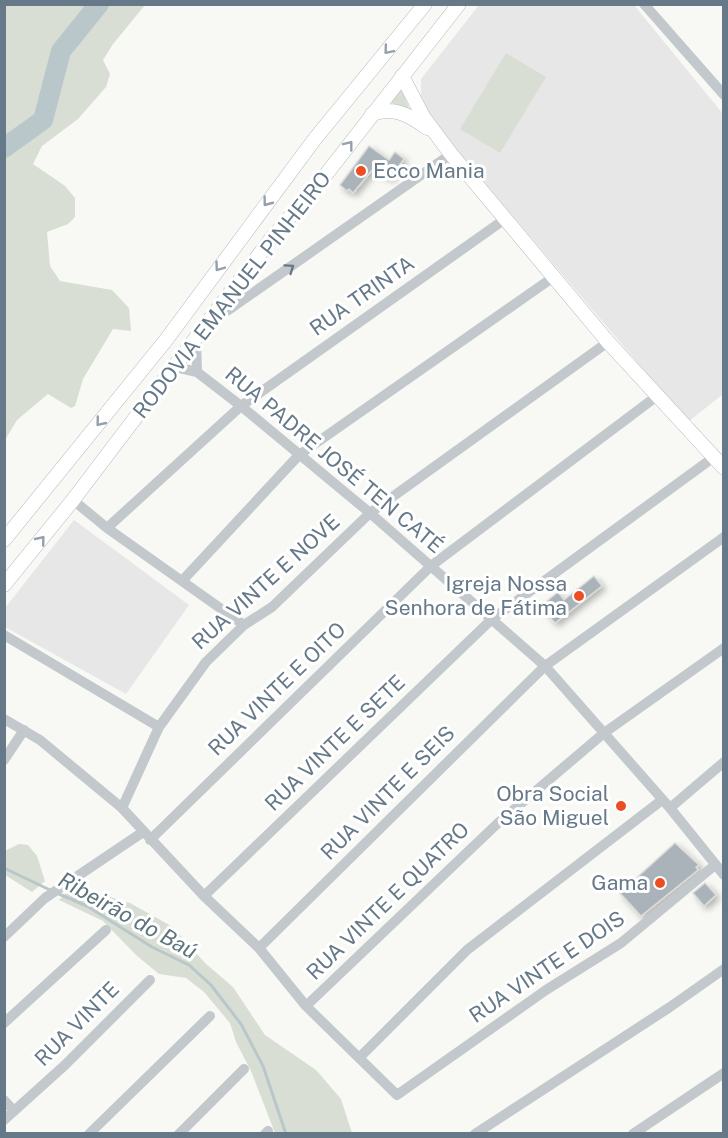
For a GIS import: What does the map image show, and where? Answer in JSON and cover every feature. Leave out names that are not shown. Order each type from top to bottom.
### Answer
[{"type":"main road","name":"RODOVIA EMANUEL PINHEIRO","points":[[4,540],[166,340],[314,140],[425,4]]},
{"type":"main road","name":"RODOVIA EMANUEL PINHEIRO","points":[[4,585],[73,500],[271,238],[324,177],[459,4]]},
{"type":"main road","points":[[402,76],[434,132],[505,219],[608,342],[719,463]]},
{"type":"main road","points":[[372,114],[382,111],[406,114],[434,132]]},
{"type":"street","points":[[644,4],[723,95]]},
{"type":"street","points":[[207,324],[452,154]]},
{"type":"street","name":"RUA TRINTA","points":[[107,528],[241,406],[505,219]]},
{"type":"street","points":[[182,580],[298,455],[555,276]]},
{"type":"street","points":[[175,367],[197,372],[196,339]]},
{"type":"street","points":[[370,513],[608,342]]},
{"type":"street","name":"RUA PADRE JOSÉ TEN CATÉ","points":[[197,372],[370,513],[545,666],[666,804],[721,871]]},
{"type":"street","points":[[431,566],[657,396]]},
{"type":"street","points":[[492,619],[719,463]]},
{"type":"street","points":[[73,500],[107,528],[244,625]]},
{"type":"street","name":"RUA VINTE E NOVE","points":[[122,808],[159,727],[206,662],[244,625],[272,607],[370,513]]},
{"type":"street","name":"RUA VINTE E SEIS","points":[[259,948],[545,666],[723,537]]},
{"type":"street","name":"RUA VINTE E OITO","points":[[4,937],[45,898],[146,836],[431,566]]},
{"type":"street","name":"RUA VINTE E SETE","points":[[204,896],[492,619]]},
{"type":"street","points":[[4,635],[159,727]]},
{"type":"street","name":"RUA VINTE E QUATRO","points":[[306,1006],[498,823],[604,733],[723,648]]},
{"type":"street","points":[[4,719],[40,740],[122,808],[204,896],[259,948],[306,1006],[360,1057],[467,950],[723,762]]},
{"type":"street","points":[[4,760],[24,730]]},
{"type":"street","name":"RUA VINTE E DOIS","points":[[360,1057],[397,1095],[546,990],[621,943],[721,871]]},
{"type":"street","points":[[4,1023],[105,930]]},
{"type":"street","points":[[475,1134],[660,1014],[723,969]]},
{"type":"street","name":"RUA VINTE","points":[[4,1120],[65,1065],[150,980]]},
{"type":"street","points":[[89,1134],[210,1016]]},
{"type":"street","points":[[179,1134],[244,1069]]},
{"type":"street","points":[[633,1134],[723,1073]]},
{"type":"street","points":[[4,1101],[14,1111]]},
{"type":"shaded area","points":[[5,4],[145,5],[103,60],[110,74],[106,87],[78,119],[42,146],[33,164],[65,186],[75,198],[75,217],[68,224],[47,232],[50,266],[60,281],[112,290],[129,308],[131,331],[113,329],[83,379],[75,406],[71,408],[48,394],[17,420],[5,440]]},
{"type":"shaded area","points":[[479,5],[634,5],[723,114],[723,394],[688,422],[426,114],[421,96],[421,79]]},
{"type":"shaded area","points":[[506,53],[546,77],[500,153],[460,129]]},
{"type":"shaded area","points":[[401,88],[410,110],[389,102]]},
{"type":"shaded area","points":[[74,520],[189,605],[126,694],[5,627],[5,608]]},
{"type":"shaded area","points":[[19,844],[28,845],[37,856],[45,881],[32,892],[5,875],[5,851]]},
{"type":"shaded area","points":[[73,886],[130,903],[173,927],[205,963],[233,987],[265,1035],[316,1070],[341,1099],[352,1133],[275,1133],[230,1023],[204,992],[186,978],[159,974],[136,955],[103,921],[59,900]]},
{"type":"building","name":"Ecco Mania","points":[[369,146],[389,160],[395,152],[404,159],[390,178],[373,169],[353,193],[349,189],[347,191],[340,185]]},
{"type":"building","name":"Igreja Nossa Senhora de Fátima","points":[[594,576],[602,586],[555,623],[541,606],[558,592],[564,600]]},
{"type":"building","name":"Gama","points":[[675,843],[699,865],[696,867],[698,870],[641,916],[620,893]]},
{"type":"building","points":[[705,883],[716,895],[704,906],[693,893]]},
{"type":"waterway","points":[[4,148],[43,120],[61,51],[99,4]]},
{"type":"waterway","name":"Ribeirão do Baú","points":[[4,868],[50,890]]},
{"type":"waterway","name":"Ribeirão do Baú","points":[[59,894],[87,906],[152,947],[189,965],[211,985],[241,1024],[263,1066],[286,1134]]},
{"type":"place","name":"Ecco Mania","points":[[361,171]]},
{"type":"place","name":"Igreja Nossa Senhora de Fátima","points":[[579,596]]},
{"type":"place","name":"Obra Social São Miguel","points":[[621,806]]},
{"type":"place","name":"Gama","points":[[660,883]]}]
